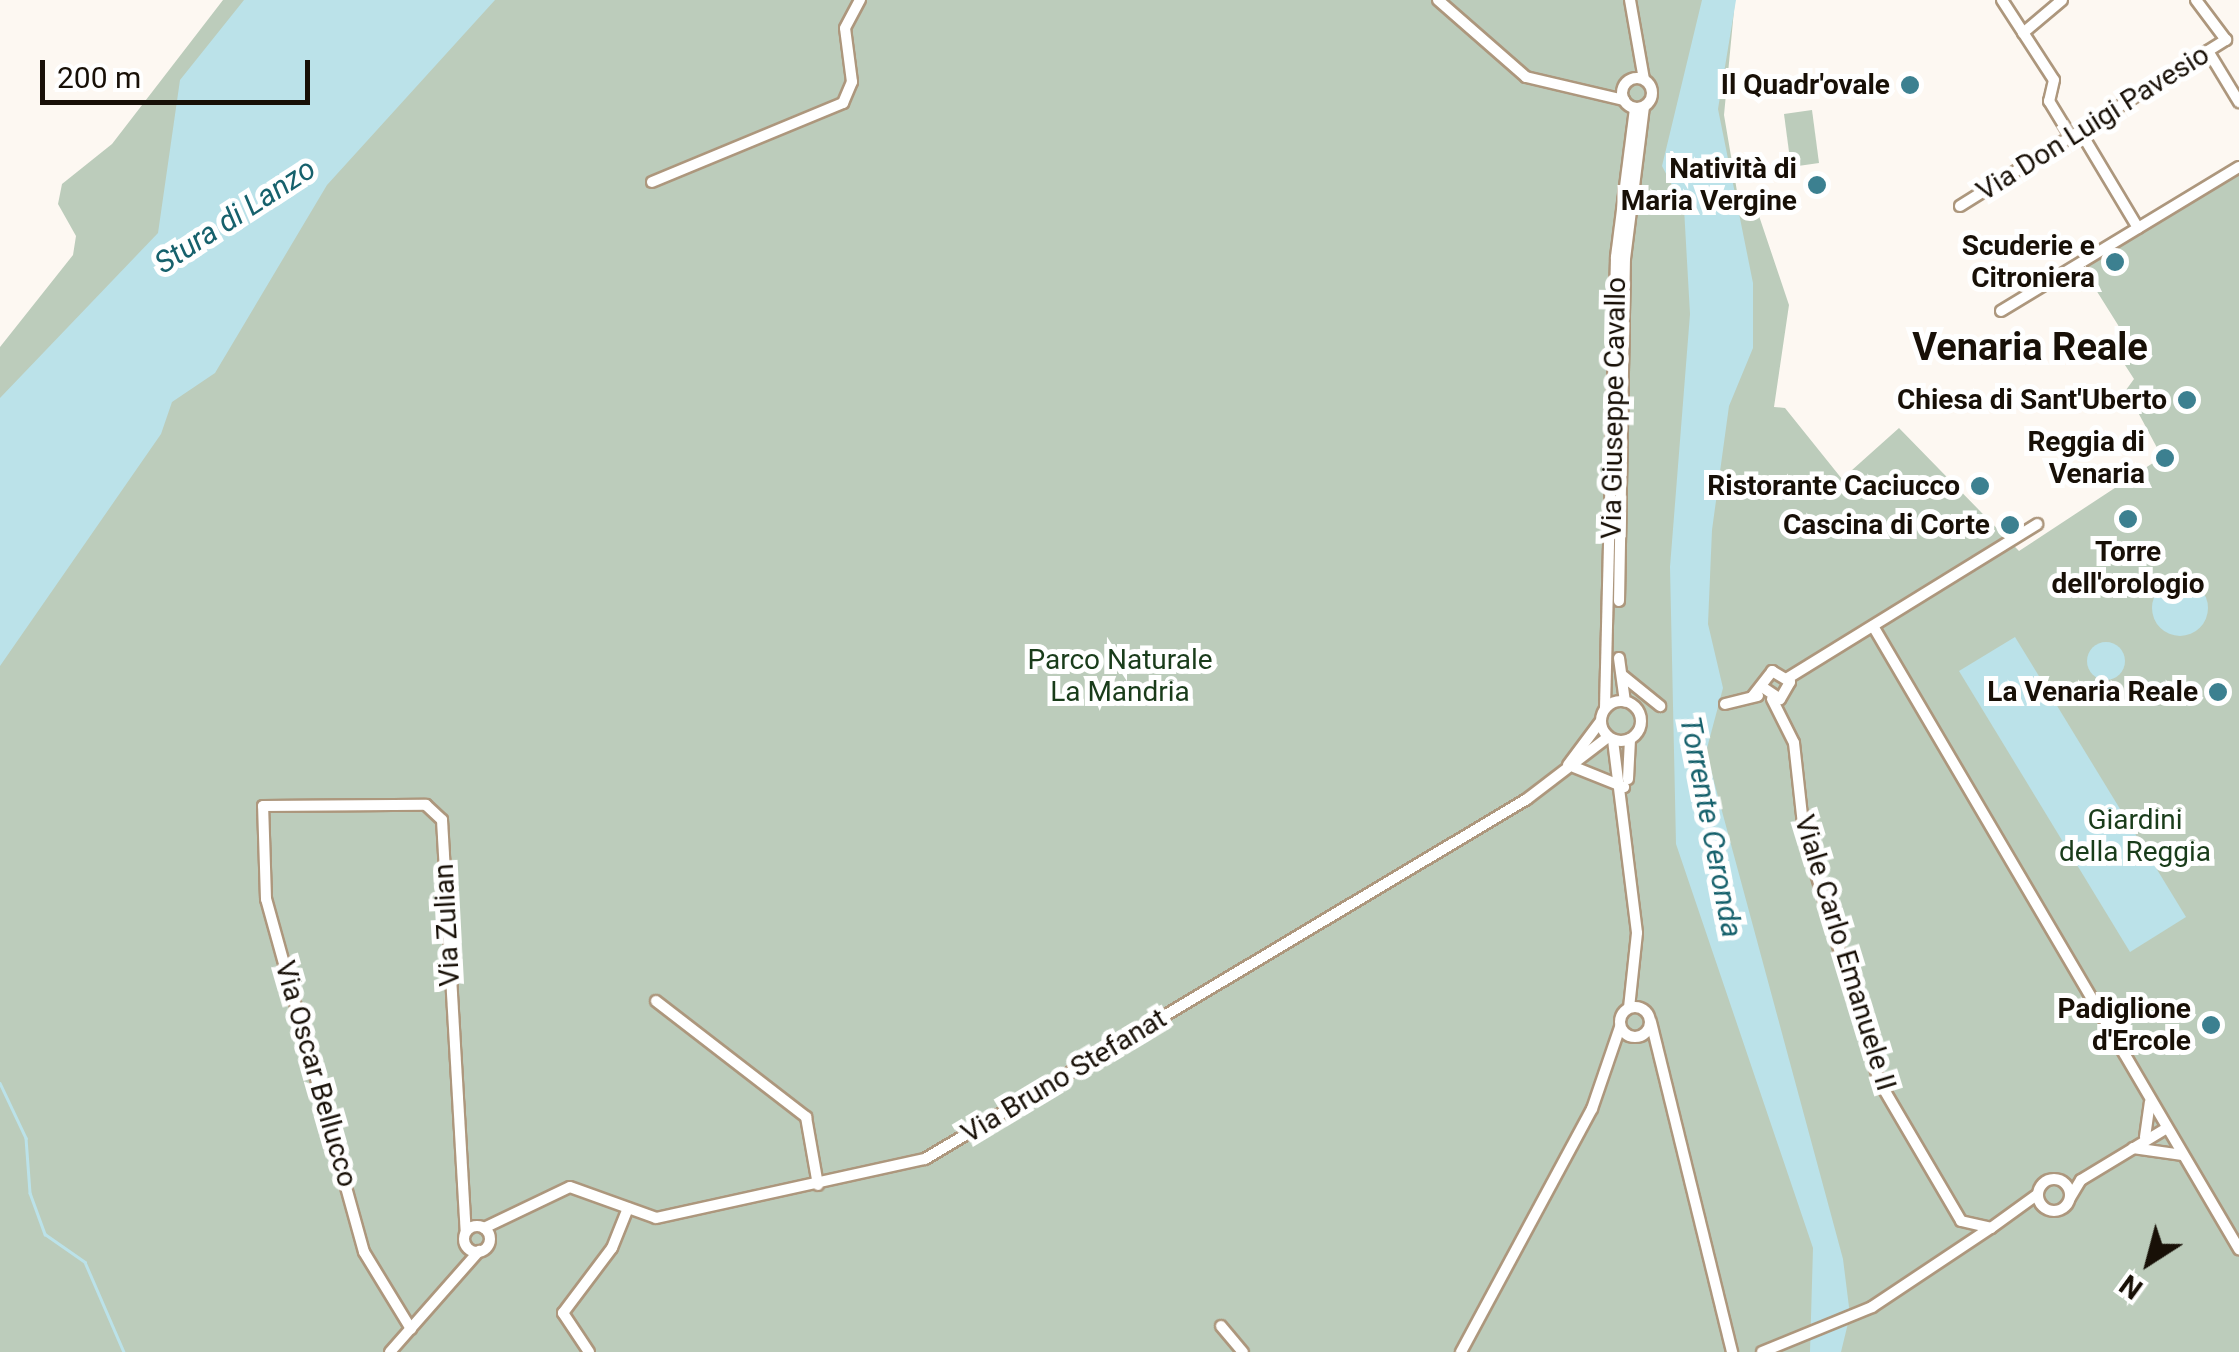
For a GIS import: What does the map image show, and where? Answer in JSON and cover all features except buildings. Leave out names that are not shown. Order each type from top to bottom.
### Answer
[{"type":"street","points":[[652,182],[842,103],[852,82],[845,28],[860,0]]},
{"type":"street","points":[[1438,0],[1517,72],[1576,91],[1624,95],[1640,107],[1652,90],[1638,79]]},
{"type":"street","points":[[1624,95],[1638,79],[1630,0]]},
{"type":"street","points":[[2002,0],[2054,80],[2049,102],[2076,134],[2138,228]]},
{"type":"street","points":[[2023,33],[2062,0]]},
{"type":"street","name":"Via Don Luigi Pavesio","points":[[1960,206],[2226,40],[2196,0]]},
{"type":"street","points":[[2208,51],[2239,102]]},
{"type":"street","name":"Via Giuseppe Cavallo","points":[[1633,708],[1619,668],[1625,259],[1640,107]]},
{"type":"street","name":"Via Giuseppe Cavallo","points":[[1600,722],[1605,708],[1616,257],[1640,107]]},
{"type":"street","points":[[2001,311],[2239,167]]},
{"type":"street","points":[[1766,694],[1772,671],[1788,678],[2037,524]]},
{"type":"street","points":[[1873,626],[2239,1249]]},
{"type":"street","points":[[1605,708],[1663,706],[1619,668]]},
{"type":"street","name":"Viale Carlo Emanuele II","points":[[1788,678],[1787,723],[1804,834],[1878,1081],[1951,1211],[1991,1228]]},
{"type":"street","points":[[1725,704],[1766,694],[1786,695]]},
{"type":"street","name":"Viale Carlo Emanuele II","points":[[1766,694],[1787,723]]},
{"type":"street","points":[[1461,1352],[1635,1008],[1628,810],[1633,708]]},
{"type":"street","points":[[1600,722],[1610,738],[1628,810]]},
{"type":"street","name":"Via Bruno Stefanat","points":[[1557,776],[1600,722]]},
{"type":"street","points":[[1610,738],[1630,740]]},
{"type":"street","name":"Via Bruno Stefanat","points":[[473,1249],[479,1230],[527,1204],[570,1187],[656,1218],[926,1159],[1574,767],[1610,738]]},
{"type":"street","points":[[1574,767],[1624,787]]},
{"type":"street","name":"Via Zulian","points":[[263,806],[426,805],[442,820],[464,1214],[479,1230]]},
{"type":"street","name":"Via Oscar Bellucco","points":[[263,806],[266,900],[364,1252],[411,1328]]},
{"type":"street","points":[[656,1000],[806,1117],[818,1185]]},
{"type":"street","points":[[1635,1008],[1651,1022],[1646,1040],[1732,1352]]},
{"type":"street","points":[[1624,1031],[1646,1040]]},
{"type":"street","points":[[2147,1141],[2150,1101]]},
{"type":"street","points":[[1762,1352],[1872,1307],[1991,1228],[2021,1214],[2049,1210],[2070,1198],[2081,1180],[2168,1130]]},
{"type":"street","points":[[2147,1141],[2182,1154]]},
{"type":"street","points":[[2061,1180],[2070,1198]]},
{"type":"street","points":[[2021,1214],[2046,1181],[2081,1180]]},
{"type":"street","points":[[2038,1194],[2049,1210]]},
{"type":"street","points":[[589,1352],[563,1313],[612,1248],[628,1208]]},
{"type":"street","points":[[390,1352],[460,1276],[479,1230]]},
{"type":"street","points":[[1220,1326],[1243,1352]]},
{"type":"green space","name":"Parco Naturale La Mandria","points":[[223,0],[1735,0],[1724,115],[1740,209],[1755,204],[1789,305],[1774,407],[1785,408],[1842,479],[1899,428],[2019,551],[2162,457],[2126,390],[2134,379],[2114,348],[2125,342],[2118,325],[2081,266],[2239,172],[2239,1352],[0,1352],[0,347],[73,255],[76,236],[58,204],[62,184],[112,144]]},
{"type":"green space","points":[[1812,110],[1819,163],[1791,167],[1784,114]]},
{"type":"water","name":"Stura di Lanzo","points":[[244,0],[495,0],[327,185],[215,373],[172,402],[161,434],[0,666],[0,398],[158,233],[180,80]]},
{"type":"water","name":"Torrente Ceronda","points":[[1702,0],[1736,0],[1718,109],[1753,283],[1753,348],[1729,406],[1712,530],[1708,624],[1723,688],[1706,752],[1843,1259],[1850,1315],[1841,1352],[1810,1352],[1813,1248],[1676,844],[1670,567],[1690,314],[1684,208],[1662,166]]},
{"type":"water","points":[[2180,580],[2200,588],[2208,608],[2200,628],[2180,636],[2160,628],[2152,608],[2160,588]]},
{"type":"water","points":[[2015,637],[2186,917],[2130,952],[1959,671]]},
{"type":"water","points":[[2106,642],[2119,648],[2125,661],[2119,674],[2106,680],[2093,674],[2087,661],[2093,648]]},
{"type":"waterway","points":[[0,1083],[26,1138],[30,1193],[45,1234],[85,1262],[124,1352]]},
{"type":"place","name":"Il Quadr'ovale","points":[[1910,85]]},
{"type":"place","name":"Natività di Maria Vergine","points":[[1817,185]]},
{"type":"place","name":"Scuderie e Citroniera","points":[[2115,262]]},
{"type":"place","name":"Chiesa di Sant'Uberto","points":[[2187,400]]},
{"type":"place","name":"Reggia di Venaria","points":[[2165,458]]},
{"type":"place","name":"Ristorante Caciucco","points":[[1980,486]]},
{"type":"place","name":"Torre dell'orologio","points":[[2128,519]]},
{"type":"place","name":"Cascina di Corte","points":[[2010,525]]},
{"type":"place","name":"La Venaria Reale","points":[[2218,692]]},
{"type":"place","name":"Padiglione d'Ercole","points":[[2211,1025]]},
{"type":"district","name":"Venaria Reale","points":[[2030,348]]},
{"type":"park label","name":"Giardini della Reggia","points":[[2135,836]]}]
